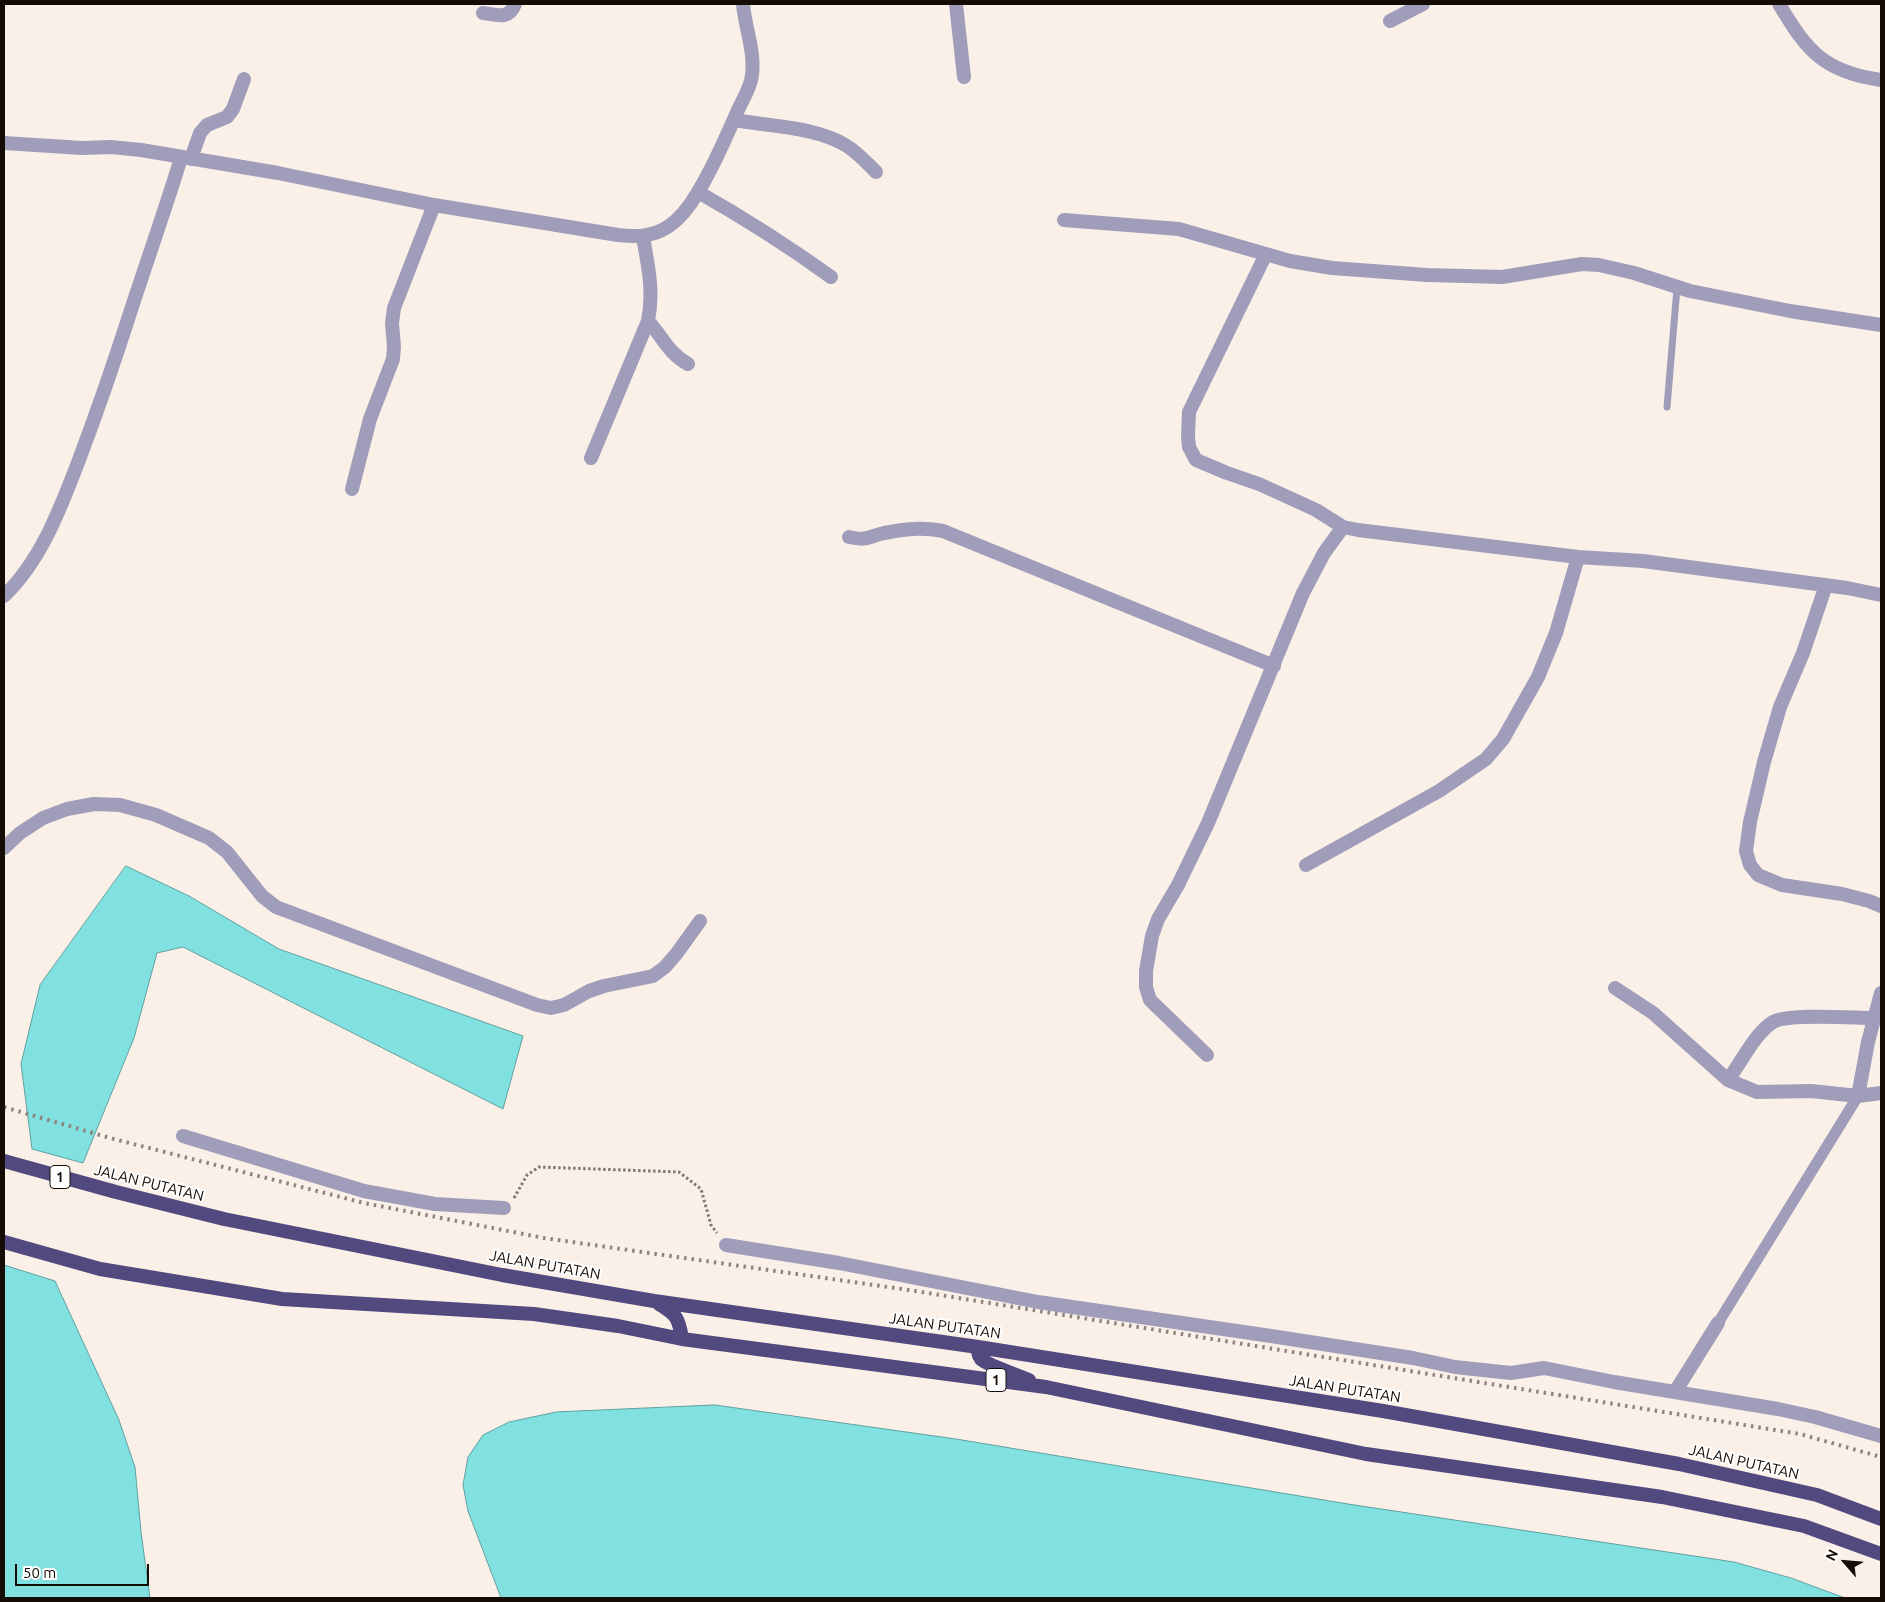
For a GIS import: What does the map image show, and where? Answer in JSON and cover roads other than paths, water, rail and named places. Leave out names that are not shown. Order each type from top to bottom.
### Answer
[{"type":"highway","name":"JALAN PUTATAN","points":[[4,1161],[224,1219],[502,1275],[654,1301],[978,1348],[1383,1411],[1679,1464],[1817,1495],[1881,1519]]},
{"type":"highway","name":"1","points":[[4,1242],[100,1269],[282,1299],[534,1314],[618,1326],[682,1338],[1046,1387],[1366,1454],[1671,1499],[1804,1526],[1881,1554]]},
{"type":"highway","points":[[654,1301],[675,1313],[682,1338]]},
{"type":"highway","points":[[978,1348],[978,1354],[988,1363],[1046,1387]]},
{"type":"street","points":[[483,13],[507,15],[512,11],[515,4]]},
{"type":"street","points":[[4,144],[111,147],[141,150],[278,173],[434,205],[618,235],[643,237],[670,226],[683,213],[698,192],[734,120],[752,77],[753,59],[744,22],[743,4]]},
{"type":"street","points":[[956,4],[964,77]]},
{"type":"street","points":[[1390,21],[1423,4]]},
{"type":"street","points":[[1779,4],[1807,46],[1819,58],[1839,69],[1881,80]]},
{"type":"street","points":[[4,596],[27,567],[48,532],[74,474],[167,205],[186,158],[200,133],[207,125],[227,117],[233,109],[244,79]]},
{"type":"street","points":[[734,120],[806,130],[827,136],[846,145],[876,172]]},
{"type":"street","points":[[698,192],[756,225],[831,277]]},
{"type":"street","points":[[352,489],[370,419],[393,360],[392,323],[394,308],[434,205]]},
{"type":"street","points":[[1064,220],[1179,230],[1290,261],[1332,268],[1427,275],[1502,277],[1582,264],[1599,265],[1634,272],[1677,288],[1790,311],[1881,325]]},
{"type":"street","points":[[591,458],[648,321],[651,306],[651,285],[643,237]]},
{"type":"street","points":[[1266,254],[1189,412],[1189,446],[1196,460],[1259,484],[1316,510],[1343,527],[1578,557],[1643,561],[1826,585],[1881,595]]},
{"type":"street","points":[[648,321],[657,330],[669,350],[677,358],[688,364]]},
{"type":"street","points":[[1207,1055],[1150,1000],[1146,987],[1148,952],[1158,920],[1178,885],[1208,823],[1303,593],[1324,553],[1343,527]]},
{"type":"street","points":[[850,537],[864,540],[881,534],[924,528],[943,531],[1274,666]]},
{"type":"street","points":[[1306,865],[1432,795],[1486,759],[1503,739],[1538,677],[1556,632],[1578,557]]},
{"type":"street","points":[[1826,585],[1804,653],[1777,716],[1756,793],[1746,851],[1750,866],[1758,875],[1782,885],[1842,894],[1881,906]]},
{"type":"street","points":[[4,848],[20,833],[44,818],[67,809],[94,804],[120,805],[156,815],[209,838],[227,852],[262,896],[276,907],[537,1005],[551,1008],[564,1005],[589,991],[604,986],[653,976],[665,967],[677,953],[700,921]]},
{"type":"street","points":[[1615,988],[1653,1014],[1728,1080],[1757,1092],[1811,1091],[1858,1096],[1881,1093]]},
{"type":"street","points":[[1676,1392],[1858,1096],[1881,993]]},
{"type":"street","points":[[1728,1080],[1759,1035],[1781,1018],[1874,1018]]},
{"type":"street","points":[[183,1136],[364,1191],[435,1204],[504,1208]]},
{"type":"street","points":[[726,1245],[839,1263],[1044,1303],[1413,1358],[1455,1367],[1511,1372],[1544,1368],[1778,1409],[1815,1417],[1881,1436]]},
{"type":"lane","points":[[1667,407],[1677,288]]},
{"type":"water","points":[[126,866],[189,896],[279,949],[523,1036],[503,1109],[183,947],[157,953],[134,1038],[83,1163],[32,1149],[21,1064],[40,985]]},
{"type":"water","points":[[4,1265],[55,1281],[119,1420],[135,1467],[150,1598],[4,1598]]},
{"type":"water","points":[[715,1405],[956,1439],[1348,1504],[1734,1562],[1791,1578],[1845,1598],[501,1598],[468,1511],[463,1485],[468,1457],[483,1435],[509,1422],[556,1412]]},
{"type":"railway","points":[[4,1107],[110,1138],[364,1203],[544,1238],[909,1290],[1800,1434],[1881,1457]]}]
